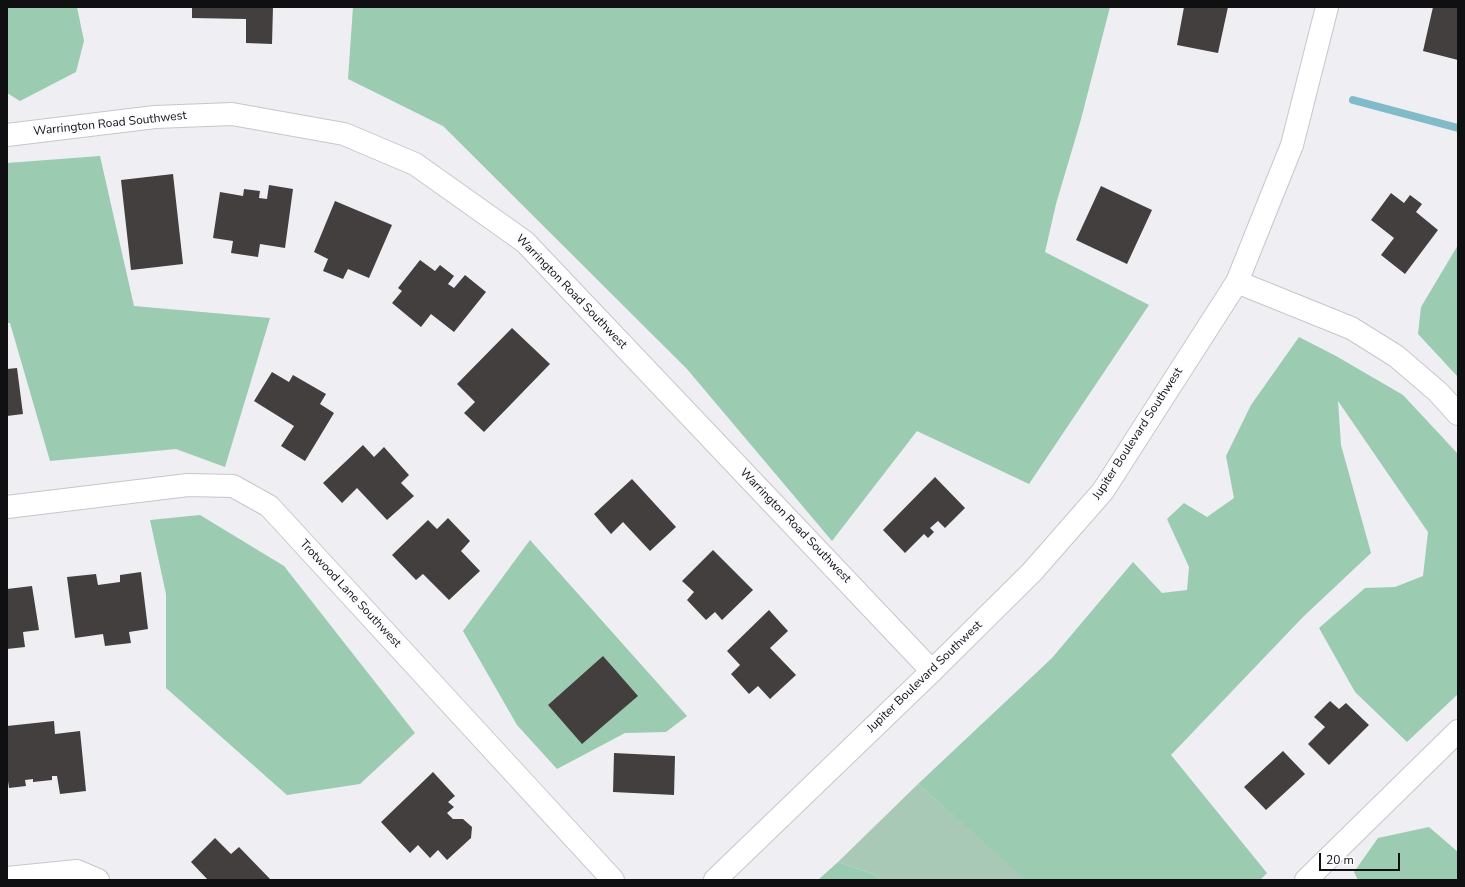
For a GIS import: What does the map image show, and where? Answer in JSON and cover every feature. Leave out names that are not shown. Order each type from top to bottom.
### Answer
[{"type":"street","name":"Jupiter Boulevard Southwest","points":[[715,880],[932,671],[1032,572],[1103,491],[1237,282],[1292,145],[1327,7]]},
{"type":"street","name":"Warrington Road Southwest","points":[[7,135],[155,117],[232,114],[344,134],[415,164],[525,242],[932,671]]},
{"type":"street","points":[[1237,282],[1351,328],[1396,356],[1438,392],[1458,414]]},
{"type":"street","name":"Trotwood Lane Southwest","points":[[7,507],[188,485],[233,486],[269,506],[613,880]]},
{"type":"street","points":[[1306,880],[1458,731]]},
{"type":"street","points":[[7,878],[77,871],[98,880]]},
{"type":"green space","points":[[7,7],[77,7],[84,41],[76,72],[20,101],[7,93]]},
{"type":"green space","points":[[353,7],[1110,7],[1080,123],[1056,204],[1045,252],[1149,305],[1029,484],[917,431],[832,541],[687,369],[443,126],[348,79]]},
{"type":"green space","points":[[100,156],[134,306],[270,318],[225,467],[176,449],[50,461],[10,323],[7,323],[7,163]]},
{"type":"green space","points":[[1458,245],[1458,377],[1418,334],[1421,307]]},
{"type":"green space","points":[[1299,337],[1336,356],[1403,395],[1458,454],[1458,694],[1407,742],[1355,692],[1319,628],[1365,588],[1395,587],[1423,576],[1428,532],[1338,401],[1341,445],[1371,553],[1303,617],[1171,755],[1267,873],[1260,880],[1026,880],[918,784],[1052,658],[1133,562],[1162,593],[1187,590],[1189,567],[1167,519],[1184,503],[1207,517],[1234,498],[1226,456],[1251,405]]},
{"type":"green space","points":[[200,515],[284,566],[415,733],[360,784],[287,795],[166,688],[166,594],[150,520]]},
{"type":"green space","points":[[530,540],[687,716],[666,732],[625,733],[557,769],[517,725],[463,631]]},
{"type":"green space","points":[[918,784],[1026,879],[880,880],[876,875],[838,862]]},
{"type":"green space","points":[[1429,827],[1458,852],[1458,880],[1358,880],[1354,872],[1378,838]]},
{"type":"green space","points":[[838,862],[876,875],[880,880],[818,880]]},
{"type":"building","points":[[192,7],[273,7],[272,44],[246,43],[246,19],[192,18]]},
{"type":"building","points":[[1184,7],[1228,7],[1218,53],[1177,45]]},
{"type":"building","points":[[1433,7],[1458,7],[1458,60],[1423,51]]},
{"type":"building","points":[[173,174],[183,264],[131,270],[121,180]]},
{"type":"building","points":[[269,185],[293,189],[285,248],[260,244],[258,257],[231,253],[233,241],[213,238],[220,192],[243,196],[244,189],[260,191],[259,198],[267,199]]},
{"type":"building","points":[[1101,186],[1152,210],[1127,264],[1076,240]]},
{"type":"building","points":[[1391,193],[1404,203],[1410,195],[1422,204],[1416,212],[1438,230],[1405,274],[1381,255],[1394,238],[1371,220]]},
{"type":"building","points":[[335,201],[392,225],[369,278],[348,269],[343,279],[323,271],[328,259],[314,252]]},
{"type":"building","points":[[420,260],[435,271],[440,265],[454,276],[448,284],[454,288],[465,275],[486,292],[454,332],[431,314],[421,327],[392,303],[402,291],[398,288]]},
{"type":"building","points":[[512,328],[550,364],[484,432],[464,413],[475,402],[457,384]]},
{"type":"building","points":[[17,368],[23,414],[7,416],[7,369]]},
{"type":"building","points":[[272,372],[289,382],[293,375],[326,394],[320,404],[334,413],[305,461],[281,446],[294,426],[254,401]]},
{"type":"building","points":[[363,445],[374,457],[384,447],[409,475],[401,483],[414,496],[387,520],[357,488],[342,503],[323,483]]},
{"type":"building","points":[[935,477],[965,508],[945,528],[938,521],[930,528],[934,532],[928,538],[924,534],[905,553],[883,530]]},
{"type":"building","points":[[632,479],[676,527],[650,551],[623,522],[611,534],[594,514]]},
{"type":"building","points":[[448,518],[470,541],[461,551],[480,571],[449,600],[423,574],[416,580],[392,555],[428,520],[437,529]]},
{"type":"building","points":[[713,550],[753,590],[722,620],[715,612],[706,620],[687,600],[694,592],[682,581]]},
{"type":"building","points":[[141,572],[148,629],[129,632],[131,643],[105,646],[103,634],[75,638],[67,577],[96,574],[98,585],[120,582],[120,575]]},
{"type":"building","points":[[32,586],[39,630],[23,632],[25,647],[7,649],[7,589]]},
{"type":"building","points":[[769,610],[788,631],[770,648],[796,675],[770,699],[758,686],[749,694],[731,674],[740,665],[727,651]]},
{"type":"building","points":[[603,656],[638,696],[582,744],[548,705]]},
{"type":"building","points":[[1330,701],[1339,709],[1346,703],[1369,725],[1329,765],[1308,744],[1325,727],[1314,717]]},
{"type":"building","points":[[54,721],[55,734],[80,731],[86,791],[60,794],[57,776],[52,776],[52,780],[33,782],[33,779],[25,780],[26,786],[9,788],[7,774],[7,726]]},
{"type":"building","points":[[1283,751],[1305,774],[1266,810],[1244,787]]},
{"type":"building","points":[[614,753],[675,756],[674,795],[613,792]]},
{"type":"building","points":[[433,772],[455,796],[448,802],[454,807],[447,813],[453,819],[463,819],[472,827],[471,838],[447,860],[438,850],[430,858],[418,845],[410,853],[381,822]]},
{"type":"building","points":[[215,838],[231,854],[239,847],[271,880],[208,880],[191,862]]},
{"type":"waterway","points":[[1353,100],[1458,128]]}]
